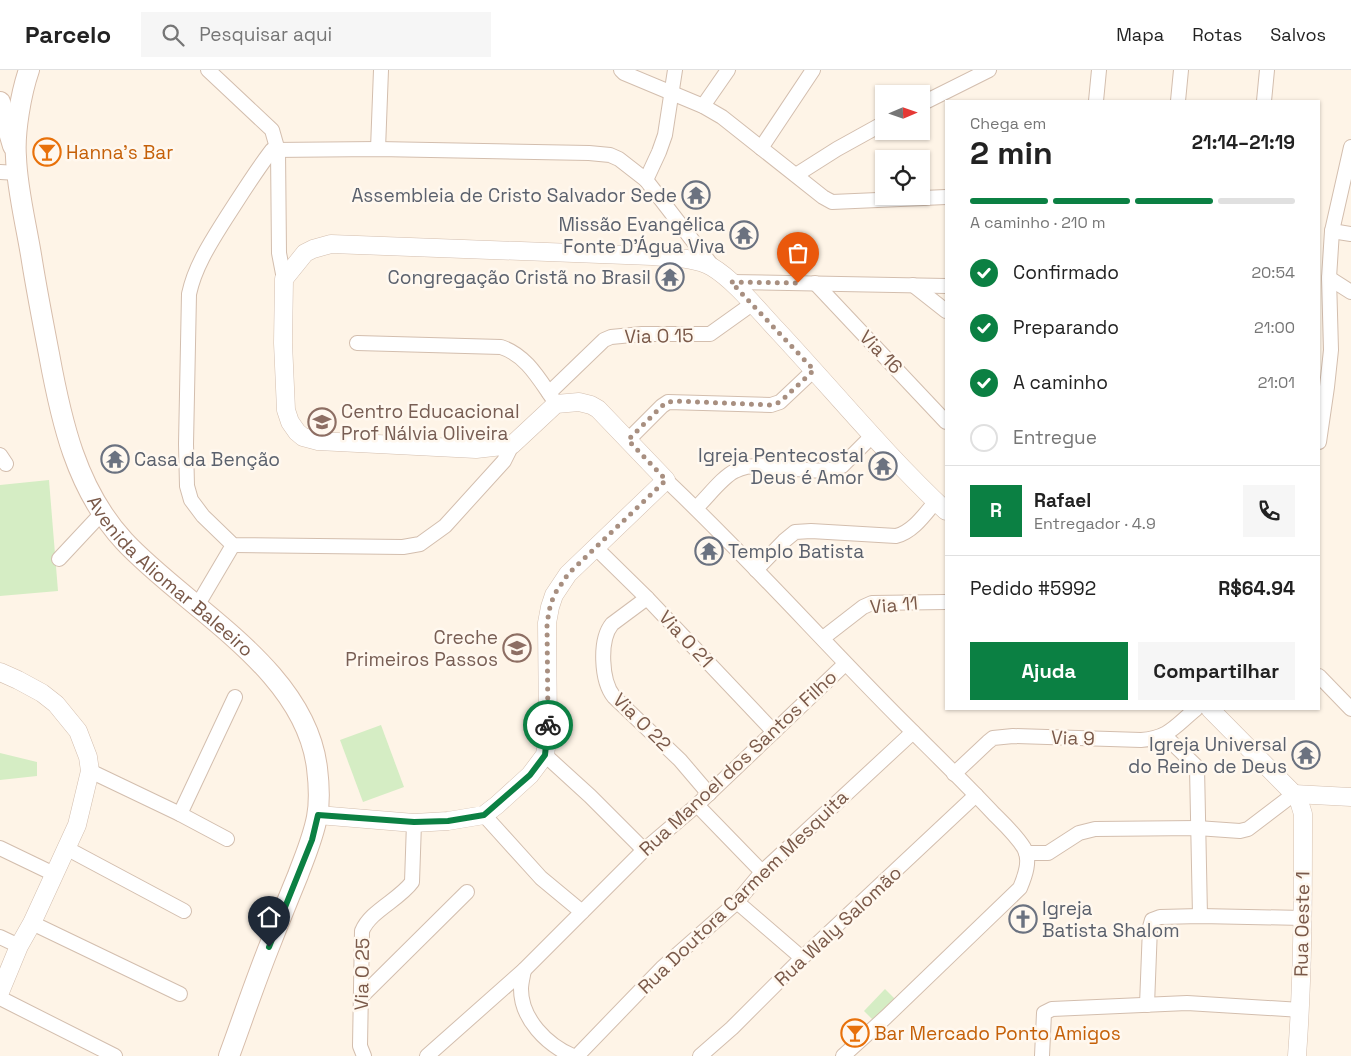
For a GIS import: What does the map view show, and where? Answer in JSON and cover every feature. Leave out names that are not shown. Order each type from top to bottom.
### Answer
[{"type":"main road","name":"Avenida Aliomar Baleeiro","points":[[29,70],[24,87],[11,167],[59,408],[74,457],[102,513],[122,539],[149,566],[241,644],[279,685],[296,710],[308,733],[316,764],[319,789],[318,815],[312,840],[269,947],[229,1056]]},
{"type":"main road","points":[[0,102],[11,167]]},
{"type":"street","points":[[208,70],[272,130],[278,151],[279,253],[284,279],[283,343],[286,410],[290,422],[303,437],[318,441],[476,449],[512,445]]},
{"type":"street","points":[[378,149],[381,70]]},
{"type":"street","points":[[646,180],[665,135],[675,70]]},
{"type":"street","points":[[704,106],[728,70]]},
{"type":"street","points":[[761,148],[813,70]]},
{"type":"street","points":[[930,100],[989,70]]},
{"type":"street","points":[[1096,100],[1099,70]]},
{"type":"street","points":[[1178,100],[1181,70]]},
{"type":"street","points":[[1264,100],[1267,70]]},
{"type":"street","points":[[622,72],[704,106],[722,117],[823,197],[835,202],[945,197]]},
{"type":"street","points":[[796,175],[875,128]]},
{"type":"street","points":[[1320,436],[1328,387],[1331,350],[1329,278],[1332,231],[1351,147]]},
{"type":"street","points":[[552,398],[512,445],[504,461],[434,536],[420,544],[402,547],[233,545],[203,516],[192,500],[187,486],[189,294],[192,281],[210,245],[264,161],[272,150],[275,149],[278,151],[378,149],[600,154],[610,155],[619,159],[646,180],[713,267],[731,282],[752,304],[941,506],[906,534],[896,536],[811,531],[795,532],[784,540],[756,570]]},
{"type":"street","points":[[1332,231],[1351,234]]},
{"type":"street","points":[[284,279],[305,253],[331,244],[652,256],[696,261],[713,267]]},
{"type":"street","points":[[1329,278],[1351,292]]},
{"type":"street","points":[[731,282],[945,286]]},
{"type":"street","name":"Via 16","points":[[815,283],[945,421]]},
{"type":"street","points":[[913,285],[945,310]]},
{"type":"street","name":"Via O 15","points":[[552,398],[604,340],[611,337],[642,334],[710,334],[752,304]]},
{"type":"street","points":[[357,343],[501,347],[516,353],[532,369],[552,398],[579,402],[598,409],[823,638],[845,664]]},
{"type":"street","points":[[628,440],[668,402],[771,405],[780,402],[814,370]]},
{"type":"street","points":[[696,508],[734,471],[756,466],[835,470],[842,466],[873,435]]},
{"type":"street","points":[[318,815],[414,822],[448,821],[484,815],[530,775],[545,755],[548,732],[547,623],[550,607],[557,590],[564,580],[666,480]]},
{"type":"street","points":[[60,559],[102,513]]},
{"type":"street","points":[[197,606],[233,545]]},
{"type":"street","name":"Via O 21","points":[[596,548],[647,598],[774,732]]},
{"type":"street","name":"Via O 22","points":[[647,598],[608,629],[604,646],[604,665],[607,683],[614,697],[680,760],[708,794]]},
{"type":"street","name":"Via 11","points":[[823,638],[863,606],[872,603],[945,602]]},
{"type":"street","name":"Rua Manoel dos Santos Filho","points":[[427,1056],[524,970],[644,850],[697,805],[845,664],[976,795],[1018,840],[1026,853]]},
{"type":"street","points":[[0,672],[42,693],[56,704],[78,731],[88,757],[90,771],[77,825],[32,923],[19,946],[0,992]]},
{"type":"street","points":[[1320,677],[1351,709]]},
{"type":"street","points":[[180,814],[235,697]]},
{"type":"street","name":"Via 9","points":[[954,774],[988,742],[1001,737],[1156,739],[1164,735],[1195,710]]},
{"type":"street","points":[[1211,710],[1294,794]]},
{"type":"street","name":"Rua Doutora Carmem Mesquita","points":[[577,1056],[662,968],[737,902],[762,872],[913,732]]},
{"type":"street","points":[[1164,735],[1197,767],[1200,916]]},
{"type":"street","points":[[545,755],[590,796],[644,850]]},
{"type":"street","points":[[90,771],[227,839]]},
{"type":"street","points":[[843,1056],[1020,888],[1025,873],[1026,853],[1048,853],[1079,833],[1095,829],[1197,828],[1248,830],[1294,794],[1351,797]]},
{"type":"street","name":"Rua Oeste 1","points":[[1294,794],[1299,801],[1303,814],[1301,1010],[1297,1056]]},
{"type":"street","name":"Rua Waly Salomão","points":[[700,1056],[732,1028],[802,958],[976,795]]},
{"type":"street","points":[[697,805],[762,872]]},
{"type":"street","points":[[484,815],[541,878],[582,912]]},
{"type":"street","name":"Via O 25","points":[[364,1056],[360,1046],[362,931],[368,920],[404,892],[412,882],[414,822]]},
{"type":"street","points":[[0,848],[54,874]]},
{"type":"street","points":[[66,848],[184,911]]},
{"type":"street","points":[[362,996],[467,892]]},
{"type":"street","points":[[737,902],[802,958]]},
{"type":"street","points":[[1147,1005],[1150,927],[1152,920],[1160,917],[1200,916],[1303,918]]},
{"type":"street","points":[[32,923],[180,994]]},
{"type":"street","points":[[0,937],[19,946]]},
{"type":"street","points":[[524,970],[521,989],[527,1015],[535,1027],[562,1054]]},
{"type":"street","points":[[0,998],[116,1056]]},
{"type":"street","points":[[1042,1056],[1044,1013],[1052,1009],[1187,1003],[1301,1010]]},
{"type":"green space","points":[[49,480],[58,591],[0,596],[0,485]]},
{"type":"green space","points":[[381,725],[404,787],[363,802],[340,740]]},
{"type":"green space","points":[[0,753],[37,762],[37,776],[0,780]]},
{"type":"green space","points":[[885,989],[897,1001],[876,1023],[864,1011]]},
{"type":"way so far","points":[[548,725],[547,623],[554,595],[568,574],[666,480],[628,440],[668,402],[758,403],[771,405],[780,402],[814,370],[731,282],[798,283]]},
{"type":"place","name":"Hanna's Bar","points":[[47,152]]},
{"type":"place","name":"Assembleia de Cristo Salvador Sede","points":[[696,195]]},
{"type":"place","name":"Missão Evangélica Fonte D'Água Viva","points":[[744,235]]},
{"type":"place","name":"Congregação Cristã no Brasil","points":[[670,277]]},
{"type":"place","name":"Centro Educacional Prof Nálvia Oliveira","points":[[322,422]]},
{"type":"place","name":"Casa da Benção","points":[[115,459]]},
{"type":"place","name":"Igreja Pentecostal Deus é Amor","points":[[883,466]]},
{"type":"place","name":"Templo Batista","points":[[709,551]]},
{"type":"place","name":"Creche Primeiros Passos","points":[[517,648]]},
{"type":"place","name":"Igreja Universal do Reino de Deus","points":[[1306,755]]},
{"type":"place","name":"Igreja Batista Shalom","points":[[1023,919]]},
{"type":"place","name":"Bar Mercado Ponto Amigos","points":[[855,1033]]},
{"type":"route","points":[[269,947],[312,840],[318,815],[414,822],[448,821],[484,815],[519,786],[545,755],[548,725]]}]
